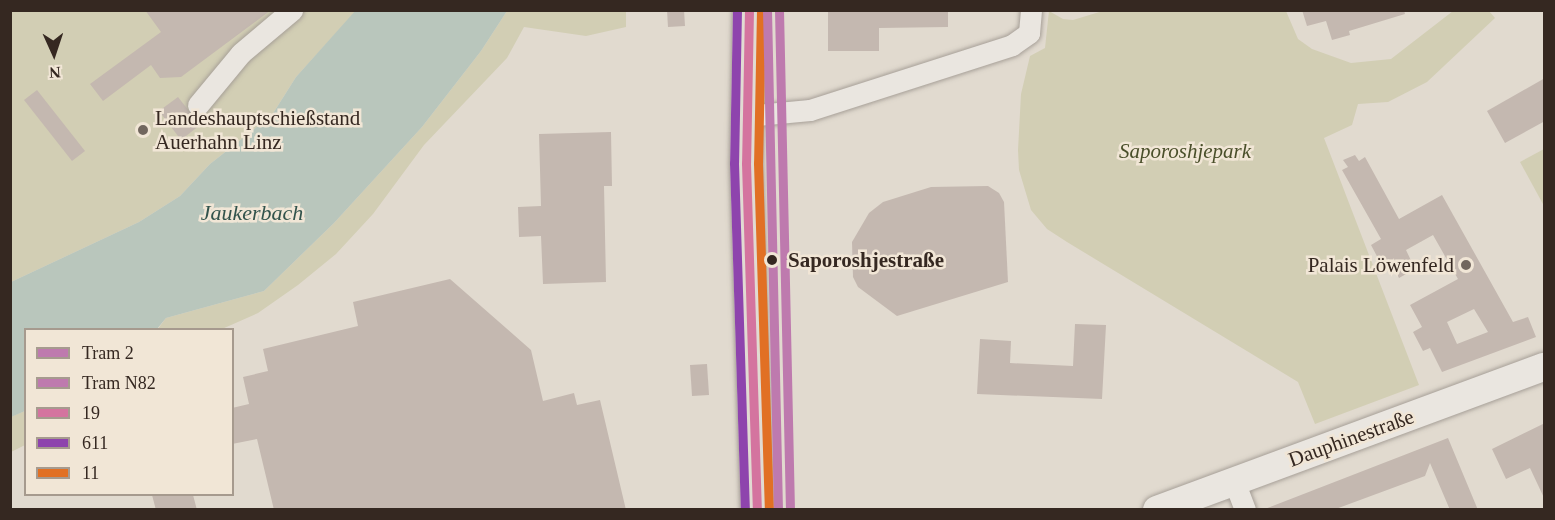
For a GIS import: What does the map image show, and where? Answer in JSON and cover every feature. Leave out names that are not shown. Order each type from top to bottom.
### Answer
[{"type":"main road","points":[[749,10],[746,116],[756,510]]},
{"type":"main road","name":"Dauphinestraße","points":[[1157,510],[1545,367]]},
{"type":"street","points":[[198,105],[242,53],[292,10]]},
{"type":"street","points":[[746,116],[810,110],[1012,45],[1029,33],[1031,10]]},
{"type":"street","points":[[1234,481],[1245,510]]},
{"type":"green space","name":"Saporoshjepark","points":[[1106,10],[1286,11],[1298,39],[1312,49],[1351,63],[1391,59],[1453,11],[1489,11],[1495,18],[1427,82],[1388,102],[1358,104],[1352,125],[1324,138],[1419,385],[1315,424],[1298,382],[1067,242],[1047,229],[1031,210],[1019,170],[1018,150],[1021,94],[1030,56],[1045,48],[1049,11],[1063,19],[1073,20]]},
{"type":"green space","name":"Landeshauptschießstand Auerhahn Linz","points":[[10,11],[356,11],[296,77],[272,115],[210,164],[180,196],[139,222],[11,282]]},
{"type":"green space","points":[[507,11],[626,11],[626,27],[586,36],[524,27],[507,58],[424,145],[373,214],[336,254],[258,313],[224,328],[158,328],[166,318],[264,291],[334,223],[422,127],[481,51]]},
{"type":"green space","points":[[1544,149],[1544,206],[1520,162]]},
{"type":"green space","points":[[24,411],[24,446],[11,452],[10,417]]},
{"type":"water","name":"Jaukerbach","points":[[356,10],[507,11],[481,51],[422,127],[334,223],[264,291],[166,318],[158,328],[24,328],[24,411],[11,417],[11,282],[139,222],[180,196],[210,164],[272,115],[296,77]]},
{"type":"building","points":[[145,10],[271,10],[181,77],[160,78],[151,65],[103,101],[90,84],[161,32]]},
{"type":"building","points":[[667,10],[684,10],[685,26],[668,27]]},
{"type":"building","points":[[828,10],[948,10],[948,27],[879,28],[879,51],[828,51]]},
{"type":"building","points":[[1302,10],[1404,10],[1405,14],[1349,31],[1350,35],[1332,40],[1326,21],[1307,26]]},
{"type":"building","points":[[1545,78],[1545,121],[1505,143],[1487,111]]},
{"type":"building","points":[[37,90],[85,151],[72,161],[24,100]]},
{"type":"building","points":[[178,97],[200,125],[181,140],[159,111]]},
{"type":"building","points":[[611,132],[612,186],[604,186],[606,282],[543,284],[541,236],[519,237],[518,207],[541,206],[539,134]]},
{"type":"building","name":"Palais Löwenfeld","points":[[1355,155],[1359,161],[1365,157],[1399,219],[1442,195],[1513,322],[1528,317],[1536,337],[1442,372],[1430,348],[1423,351],[1413,332],[1422,327],[1410,305],[1458,279],[1433,235],[1406,250],[1415,269],[1399,278],[1389,259],[1380,262],[1371,245],[1381,239],[1342,170],[1348,167],[1343,160]],"holes":[[[1474,309],[1488,332],[1457,344],[1447,322]]]},
{"type":"building","points":[[988,186],[999,193],[1004,202],[1008,282],[897,316],[858,287],[853,277],[852,242],[869,213],[883,202],[931,187]]},
{"type":"building","points":[[450,279],[531,350],[543,401],[574,393],[577,405],[600,400],[626,510],[274,510],[257,439],[234,444],[234,408],[249,404],[243,377],[268,371],[263,349],[358,326],[353,302]]},
{"type":"building","points":[[1075,324],[1106,325],[1102,399],[977,394],[980,339],[1011,341],[1010,363],[1073,366]]},
{"type":"building","points":[[707,364],[709,395],[692,396],[690,365]]},
{"type":"building","points":[[1545,423],[1545,500],[1530,468],[1506,479],[1492,449]]},
{"type":"building","points":[[1448,438],[1478,510],[1450,510],[1430,463],[1425,476],[1333,510],[1262,510]]},
{"type":"building","points":[[152,496],[193,496],[197,510],[156,510]]},
{"type":"tram line","name":"N82","points":[[767,10],[778,510]]},
{"type":"tram line","name":"2","points":[[779,10],[790,510]]},
{"type":"transit line","name":"611","points":[[737,10],[734,163],[745,510]]},
{"type":"transit line","name":"19","points":[[749,10],[746,163],[757,510]]},
{"type":"transit line","name":"11","points":[[761,10],[758,163],[769,510]]},
{"type":"place","name":"Landeshauptschießstand Auerhahn Linz","points":[[143,130]]},
{"type":"place","name":"Saporoshjestraße","points":[[772,260]]},
{"type":"place","name":"Palais Löwenfeld","points":[[1466,265]]}]
